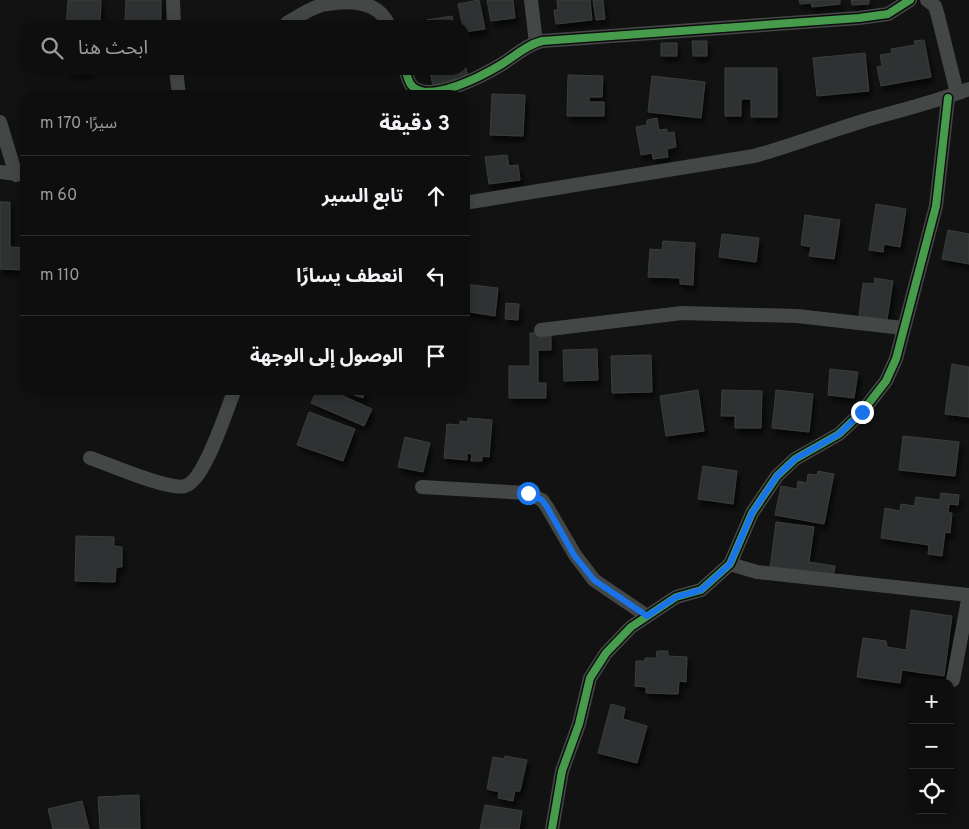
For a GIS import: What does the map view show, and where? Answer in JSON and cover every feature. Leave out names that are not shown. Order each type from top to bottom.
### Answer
[{"type":"street","points":[[172,0],[174,20]]},
{"type":"street","points":[[293,20],[321,5],[358,0],[371,5],[385,15],[387,20]]},
{"type":"street","points":[[531,0],[536,43]]},
{"type":"street","points":[[447,90],[501,65],[536,43],[859,18],[888,14],[910,0]]},
{"type":"street","points":[[552,829],[562,772],[579,724],[590,678],[606,653],[630,627],[676,597],[701,590],[730,564],[752,513],[777,476],[795,459],[839,434],[862,412],[886,381],[896,359],[936,206],[958,93],[938,16],[934,6],[927,0]]},
{"type":"street","points":[[177,75],[178,90]]},
{"type":"street","points":[[407,75],[410,85],[416,90]]},
{"type":"street","points":[[470,202],[754,156],[800,143],[858,122],[958,93]]},
{"type":"street","points":[[0,122],[20,172]]},
{"type":"street","points":[[0,172],[20,175]]},
{"type":"street","points":[[541,330],[682,314],[797,316],[903,328]]},
{"type":"street","points":[[90,458],[169,485],[185,486],[194,481],[206,462],[233,395]]},
{"type":"street","points":[[422,487],[528,493],[535,495],[547,507],[574,555],[594,580],[647,616]]},
{"type":"street","points":[[730,564],[757,572],[969,595],[953,679]]},
{"type":"building","points":[[68,0],[101,0],[100,20],[66,20]]},
{"type":"building","points":[[126,0],[161,0],[161,20],[125,20]]},
{"type":"building","points":[[479,0],[485,29],[470,31],[470,20],[461,20],[458,4]]},
{"type":"building","points":[[487,0],[513,0],[515,18],[491,21]]},
{"type":"building","points":[[557,0],[590,0],[592,20],[556,24],[554,10],[558,10]]},
{"type":"building","points":[[593,0],[603,0],[605,19],[596,20]]},
{"type":"building","points":[[799,0],[840,0],[840,4],[812,7],[811,3],[800,4]]},
{"type":"building","points":[[851,0],[869,0],[869,4],[852,5]]},
{"type":"building","points":[[452,16],[453,20],[426,20]]},
{"type":"building","points":[[924,40],[931,77],[881,86],[877,67],[882,66],[880,55],[892,53],[891,49],[915,45],[914,41]]},
{"type":"building","points":[[692,41],[707,41],[707,56],[693,56]]},
{"type":"building","points":[[661,43],[677,43],[677,56],[661,56]]},
{"type":"building","points":[[865,53],[869,91],[817,96],[813,58]]},
{"type":"building","points":[[725,68],[777,68],[777,117],[751,117],[751,99],[741,99],[741,116],[725,116]]},
{"type":"building","points":[[430,75],[468,75],[468,76],[433,85]]},
{"type":"building","points":[[568,75],[603,76],[602,97],[589,97],[589,102],[604,102],[604,116],[567,116]]},
{"type":"building","points":[[652,76],[705,82],[701,118],[648,112]]},
{"type":"building","points":[[492,94],[525,95],[523,136],[490,135]]},
{"type":"building","points":[[657,118],[659,130],[667,129],[667,133],[674,132],[676,147],[667,149],[668,157],[653,159],[652,153],[641,155],[636,127],[647,125],[647,120]]},
{"type":"building","points":[[507,155],[509,166],[518,165],[520,180],[489,184],[485,157]]},
{"type":"building","points":[[0,202],[10,202],[10,247],[20,248],[20,270],[0,269]]},
{"type":"building","points":[[876,204],[906,209],[900,247],[884,244],[883,252],[869,250]]},
{"type":"building","points":[[805,215],[840,220],[834,259],[809,256],[811,247],[801,245]]},
{"type":"building","points":[[948,230],[969,234],[969,264],[942,259]]},
{"type":"building","points":[[722,234],[759,238],[756,262],[719,257]]},
{"type":"building","points":[[663,241],[695,243],[693,285],[680,284],[680,278],[648,277],[650,249],[662,250]]},
{"type":"building","points":[[874,278],[893,281],[887,320],[859,316],[863,283],[875,284]]},
{"type":"building","points":[[470,285],[498,288],[495,316],[470,312]]},
{"type":"building","points":[[506,303],[519,304],[518,320],[505,319]]},
{"type":"building","points":[[530,333],[551,333],[551,350],[538,350],[538,383],[546,383],[546,398],[509,398],[509,366],[530,366]]},
{"type":"building","points":[[597,349],[598,380],[564,381],[563,350]]},
{"type":"building","points":[[651,355],[652,392],[612,393],[611,356]]},
{"type":"building","points":[[952,364],[969,367],[969,417],[945,414]]},
{"type":"building","points":[[830,369],[858,372],[854,398],[828,395]]},
{"type":"building","points":[[698,390],[704,431],[666,436],[660,396]]},
{"type":"building","points":[[722,390],[762,391],[761,428],[735,428],[735,416],[721,416]]},
{"type":"building","points":[[776,390],[813,394],[809,432],[772,428]]},
{"type":"building","points":[[315,395],[340,395],[372,409],[364,426],[311,403]]},
{"type":"building","points":[[309,412],[355,429],[343,461],[297,445]]},
{"type":"building","points":[[468,418],[492,420],[489,457],[482,456],[482,461],[471,461],[472,454],[467,453],[467,460],[444,458],[447,424],[460,425],[460,421],[468,422]]},
{"type":"building","points":[[903,436],[959,442],[955,476],[899,470]]},
{"type":"building","points":[[405,437],[430,443],[423,472],[398,467]]},
{"type":"building","points":[[703,466],[737,471],[733,504],[698,499]]},
{"type":"building","points":[[818,471],[834,474],[824,524],[775,515],[781,486],[797,489],[798,481],[807,483],[808,474],[817,475]]},
{"type":"building","points":[[941,493],[959,495],[958,505],[949,504],[948,513],[952,513],[950,533],[945,532],[942,556],[928,554],[929,545],[881,538],[885,508],[900,511],[901,504],[914,506],[916,497],[940,500]]},
{"type":"building","points":[[776,522],[814,527],[809,562],[835,566],[833,577],[770,569]]},
{"type":"building","points":[[76,536],[114,537],[114,546],[122,547],[122,567],[116,567],[115,582],[75,581]]},
{"type":"building","points":[[911,610],[952,616],[944,676],[902,670],[900,683],[857,677],[863,638],[886,641],[887,647],[906,650]]},
{"type":"building","points":[[657,651],[668,651],[668,656],[687,657],[686,682],[679,681],[678,694],[646,693],[646,687],[635,686],[636,661],[645,661],[645,658],[656,658]]},
{"type":"building","points":[[611,704],[625,708],[623,719],[647,726],[637,763],[598,753]]},
{"type":"building","points":[[505,756],[527,760],[520,791],[515,791],[513,801],[498,798],[499,792],[487,789],[493,757],[504,759]]},
{"type":"building","points":[[139,795],[140,829],[100,829],[98,797]]},
{"type":"building","points":[[82,801],[89,829],[53,829],[48,809]]},
{"type":"building","points":[[485,805],[522,811],[519,829],[480,829]]},
{"type":"cycle path","points":[[444,90],[483,75],[526,48],[542,41],[859,18],[888,14],[910,0]]},
{"type":"cycle path","points":[[407,75],[412,86],[418,90]]},
{"type":"cycle path","points":[[552,829],[562,771],[579,724],[590,678],[606,653],[631,627],[676,597],[701,590],[730,564],[752,513],[777,476],[795,459],[839,434],[862,412],[886,381],[896,359],[936,206],[948,98]]},
{"type":"route","points":[[528,493],[542,500],[574,555],[594,580],[647,616],[676,597],[687,596],[701,590],[730,564],[752,513],[777,476],[795,459],[839,434],[862,412]]}]
